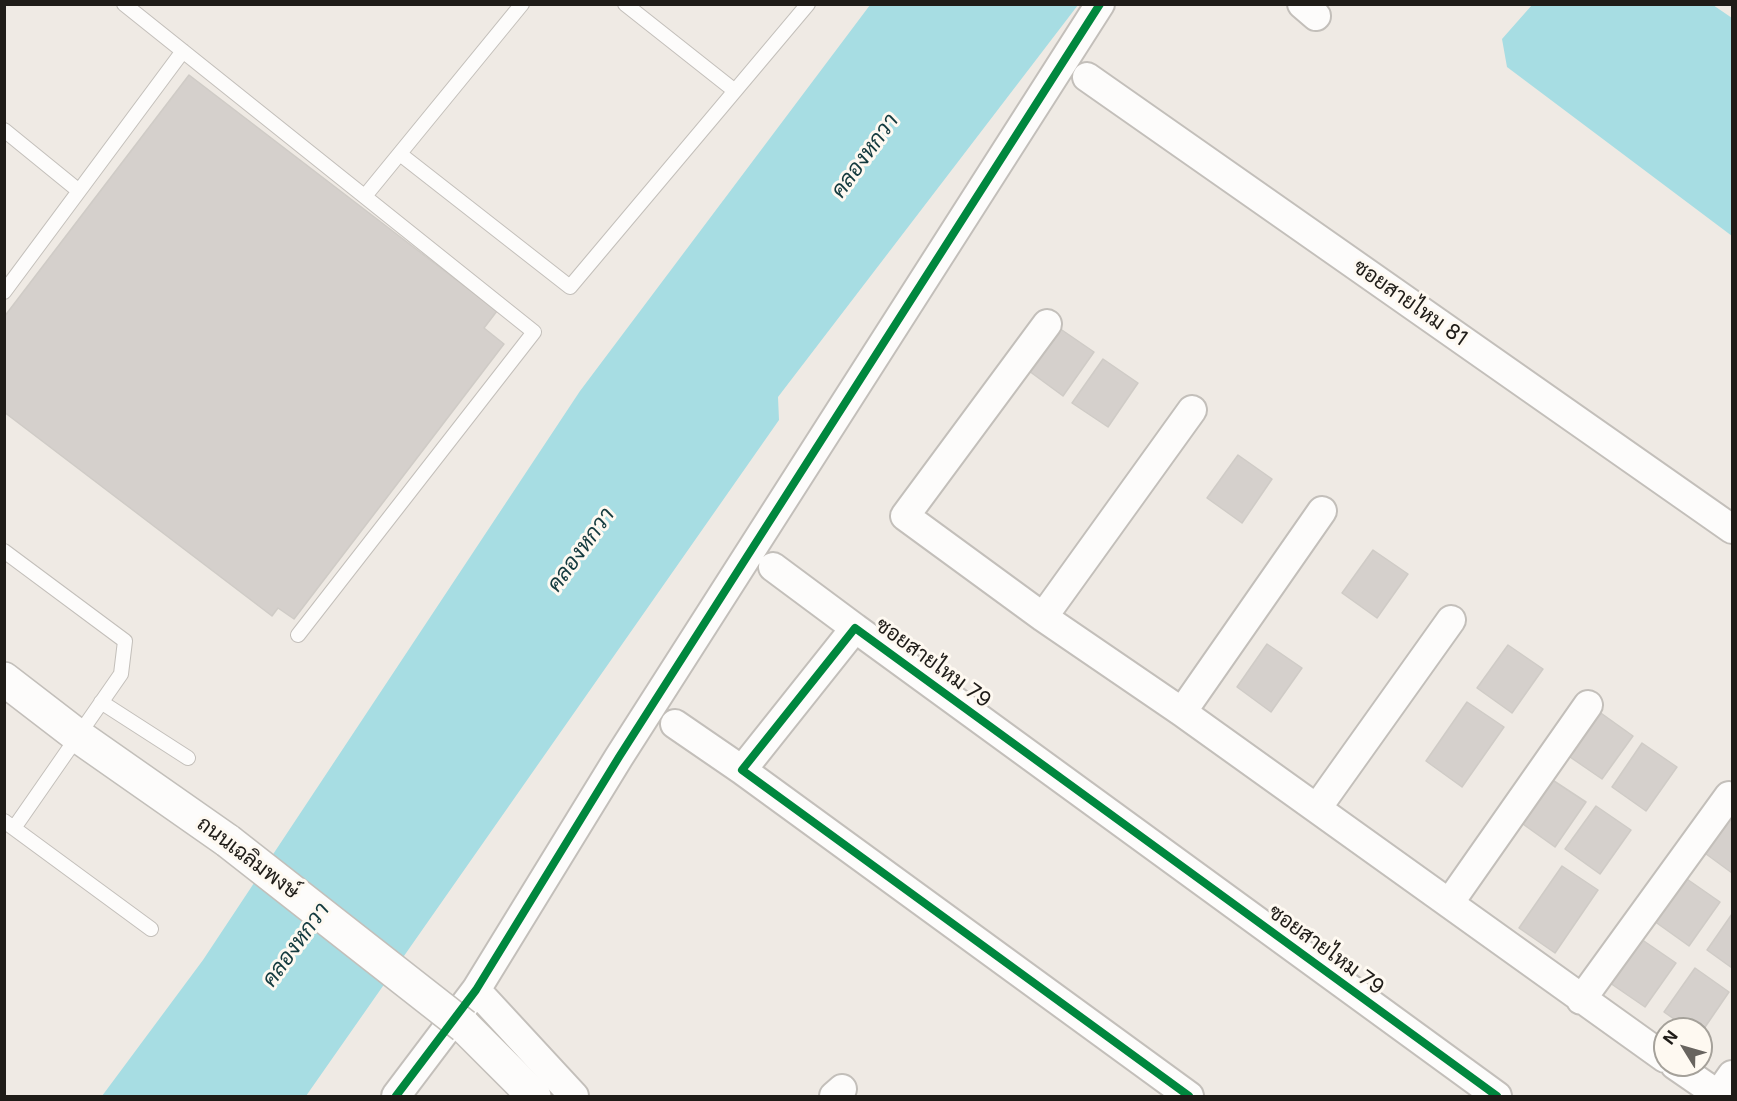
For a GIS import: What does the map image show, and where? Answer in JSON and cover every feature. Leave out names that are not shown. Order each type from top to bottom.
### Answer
[{"type":"main road","name":"ถนนเฉลิมพงษ์","points":[[4,680],[78,736],[228,841],[464,1026],[534,1096]]},
{"type":"street","points":[[406,1093],[476,990],[619,757],[1100,4]]},
{"type":"street","name":"ซอยสายไหม 81","points":[[1087,77],[1732,529]]},
{"type":"street","points":[[1047,324],[905,516],[1043,617],[1182,712],[1450,902],[1581,1000],[1653,1050]]},
{"type":"street","points":[[1043,617],[1192,410]]},
{"type":"street","points":[[1182,712],[1322,511]]},
{"type":"street","points":[[772,567],[855,628]]},
{"type":"street","points":[[1317,808],[1451,620]]},
{"type":"street","name":"ซอยสายไหม 79","points":[[742,770],[855,628],[1497,1096]]},
{"type":"street","points":[[1450,902],[1588,705]]},
{"type":"street","points":[[675,724],[742,770],[1189,1096]]},
{"type":"street","points":[[1581,1000],[1729,795]]},
{"type":"street","points":[[476,990],[574,1096]]},
{"type":"street","points":[[1700,1077],[1724,1089]]},
{"type":"lane","points":[[124,4],[534,332],[298,635]]},
{"type":"lane","points":[[365,196],[522,4]]},
{"type":"lane","points":[[625,4],[735,91]]},
{"type":"lane","points":[[400,154],[570,287],[808,4]]},
{"type":"lane","points":[[4,292],[183,51]]},
{"type":"lane","points":[[4,129],[79,191]]},
{"type":"lane","points":[[4,551],[125,641],[121,674],[78,736],[9,824],[151,929]]},
{"type":"lane","points":[[101,702],[188,758]]},
{"type":"water","name":"คลองหกวา","points":[[870,5],[1078,5],[778,397],[779,420],[306,1096],[102,1096],[203,960],[580,391]]},
{"type":"water","points":[[1532,5],[1713,5],[1732,18],[1732,236],[1507,67],[1502,39]]},
{"type":"building","points":[[189,75],[497,311],[484,328],[504,344],[294,619],[278,608],[272,616],[4,412],[4,317]]},
{"type":"building","points":[[1059,328],[1094,352],[1063,396],[1029,371]]},
{"type":"building","points":[[1103,359],[1138,383],[1108,427],[1072,403]]},
{"type":"building","points":[[1238,455],[1272,479],[1242,523],[1207,498]]},
{"type":"building","points":[[1373,550],[1408,574],[1377,618],[1342,593]]},
{"type":"building","points":[[1267,644],[1302,668],[1271,712],[1237,687]]},
{"type":"building","points":[[1508,645],[1543,669],[1512,713],[1477,688]]},
{"type":"building","points":[[1467,702],[1504,727],[1462,787],[1426,761]]},
{"type":"building","points":[[1598,711],[1633,736],[1602,779],[1567,755]]},
{"type":"building","points":[[1642,743],[1677,767],[1646,811],[1612,787]]},
{"type":"building","points":[[1551,779],[1586,802],[1555,847],[1520,822]]},
{"type":"building","points":[[1596,806],[1631,830],[1600,874],[1565,849]]},
{"type":"building","points":[[1732,809],[1732,873],[1702,851]]},
{"type":"building","points":[[1562,866],[1598,890],[1555,953],[1519,928]]},
{"type":"building","points":[[1684,877],[1720,902],[1689,946],[1654,921]]},
{"type":"building","points":[[1732,914],[1732,968],[1707,950]]},
{"type":"building","points":[[1641,939],[1676,963],[1645,1007],[1610,983]]},
{"type":"building","points":[[1695,968],[1729,992],[1712,1017],[1671,1017],[1664,1012]]},
{"type":"cycle path","points":[[396,1096],[476,990],[619,757],[1100,4]]},
{"type":"cycle path","points":[[1189,1096],[742,770],[855,628],[1497,1096]]}]
